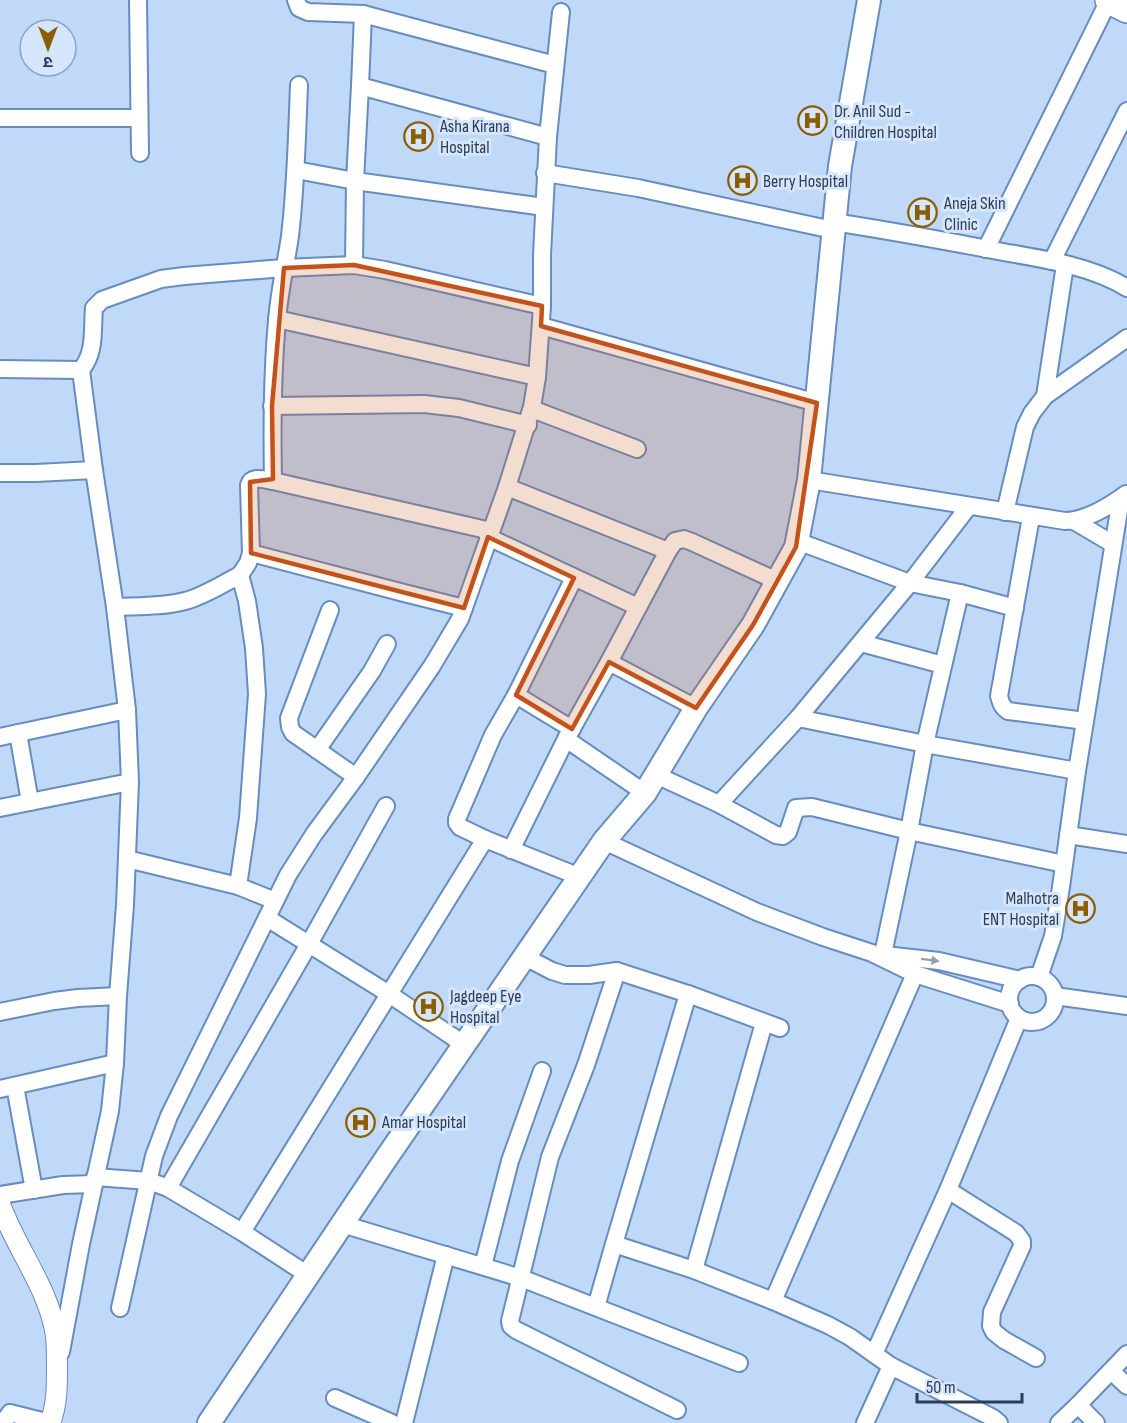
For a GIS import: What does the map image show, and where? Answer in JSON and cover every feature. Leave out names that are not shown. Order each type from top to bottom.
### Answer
[{"type":"highway","points":[[1109,0],[1127,9]]},
{"type":"main road","points":[[209,1423],[342,1224],[604,842],[650,784],[696,708],[753,625],[796,547],[809,480],[840,166],[869,0]]},
{"type":"main road","points":[[860,51],[882,0]]},
{"type":"street","points":[[138,0],[140,153]]},
{"type":"street","points":[[296,0],[299,8],[308,12],[363,14],[555,65]]},
{"type":"street","points":[[986,249],[1109,0]]},
{"type":"street","points":[[120,1308],[154,1156],[169,1116],[288,875],[314,834],[432,666],[460,619],[507,487],[530,417],[537,377],[542,306],[545,173],[561,12]]},
{"type":"street","points":[[354,265],[355,181],[363,14]]},
{"type":"street","points":[[273,481],[272,406],[277,319],[290,237],[296,170],[299,85]]},
{"type":"street","points":[[360,86],[548,137]]},
{"type":"street","points":[[1045,396],[1058,263],[1127,111]]},
{"type":"street","points":[[0,118],[140,118]]},
{"type":"street","points":[[296,170],[355,181],[544,207]]},
{"type":"street","points":[[545,173],[638,188],[834,226],[986,249],[1058,263],[1088,271],[1127,288]]},
{"type":"street","points":[[57,1376],[81,1244],[110,1111],[125,905],[130,782],[128,710],[81,370],[93,346],[94,308],[102,300],[161,279],[284,268],[354,265],[542,306]]},
{"type":"street","points":[[277,319],[537,377]]},
{"type":"street","points":[[541,326],[817,403]]},
{"type":"street","points":[[1005,512],[1025,427],[1032,412],[1045,396],[1127,338]]},
{"type":"street","points":[[0,369],[81,370]]},
{"type":"street","points":[[272,406],[424,404],[459,408],[530,417],[637,450]]},
{"type":"street","points":[[0,473],[94,470]]},
{"type":"street","points":[[115,607],[171,604],[184,601],[240,575],[248,564],[251,553],[250,482],[252,479],[273,481],[490,534],[574,578],[638,607]]},
{"type":"street","points":[[809,480],[1065,521],[1074,521],[1089,516],[1124,496]]},
{"type":"street","points":[[507,487],[668,551]]},
{"type":"street","points":[[1040,977],[1053,936],[1113,544],[1124,496]]},
{"type":"street","points":[[718,804],[798,718],[910,583],[969,506]]},
{"type":"street","points":[[1031,517],[999,696],[1003,708],[1008,711],[1085,721]]},
{"type":"street","points":[[1074,521],[1113,544]]},
{"type":"street","points":[[511,850],[569,734],[675,541],[684,539],[777,581]]},
{"type":"street","points":[[798,541],[910,583],[960,593],[1015,608]]},
{"type":"street","points":[[251,553],[464,608]]},
{"type":"street","points":[[238,886],[249,818],[257,694],[255,648],[240,575]]},
{"type":"street","points":[[574,578],[516,695],[493,735],[457,823],[460,827],[484,839],[580,877]]},
{"type":"street","points":[[878,954],[909,831],[925,744],[960,593]]},
{"type":"street","points":[[330,610],[289,718],[290,728],[293,733],[356,777]]},
{"type":"street","points":[[861,643],[943,665]]},
{"type":"street","points":[[317,750],[372,671],[387,644]]},
{"type":"street","points":[[609,662],[696,708]]},
{"type":"street","points":[[516,695],[569,734],[650,784],[718,804],[776,835],[783,836],[788,832],[796,808],[804,806],[1064,864]]},
{"type":"street","points":[[0,737],[128,710]]},
{"type":"street","points":[[798,718],[925,744],[1077,771]]},
{"type":"street","points":[[18,733],[30,802]]},
{"type":"street","points":[[0,808],[130,782]]},
{"type":"street","points":[[168,1188],[386,806]]},
{"type":"street","points":[[1068,835],[1127,844]]},
{"type":"street","points":[[242,1232],[484,839]]},
{"type":"street","points":[[604,842],[757,912],[823,937],[878,954],[939,961],[1020,980],[1040,977],[1051,986],[1055,996],[1054,1006],[1049,1015],[1042,1020],[1028,1022],[1014,1011],[915,974],[878,954]]},
{"type":"street","points":[[127,859],[238,886],[275,901]]},
{"type":"street","points":[[267,918],[389,994],[465,1045]]},
{"type":"street","points":[[525,957],[565,975],[617,972],[688,994],[772,1026],[694,1270]]},
{"type":"street","points":[[617,972],[586,1065],[550,1157],[510,1321],[511,1326],[516,1330],[677,1410]]},
{"type":"street","points":[[773,1301],[915,974]]},
{"type":"street","points":[[874,1354],[948,1190],[1014,1011],[1010,992],[1020,980]]},
{"type":"street","points":[[596,1307],[688,994]]},
{"type":"street","points":[[0,1012],[54,1001],[118,996]]},
{"type":"street","points":[[1055,996],[1127,1006]]},
{"type":"street","points":[[34,1190],[7,1087],[115,1063]]},
{"type":"street","points":[[483,1266],[510,1161],[542,1071]]},
{"type":"street","points":[[0,1195],[95,1180],[149,1181],[168,1188],[308,1275]]},
{"type":"street","points":[[948,1190],[1016,1233],[1022,1241],[1022,1246],[992,1312],[991,1326],[994,1332],[1004,1340],[1036,1358]]},
{"type":"street","points":[[0,1204],[50,1311],[56,1336],[57,1376],[54,1419],[10,1413],[3,1423]]},
{"type":"street","points":[[342,1224],[521,1278],[739,1363]]},
{"type":"street","points":[[614,1244],[694,1270],[828,1325],[850,1337],[891,1366],[999,1423]]},
{"type":"street","points":[[404,1423],[446,1255]]},
{"type":"street","points":[[1059,1423],[1127,1354]]},
{"type":"street","points":[[865,1423],[891,1366]]},
{"type":"street","points":[[1111,1371],[1127,1386]]},
{"type":"street","points":[[335,1398],[392,1423]]},
{"type":"street","points":[[1078,1406],[1096,1423]]},
{"type":"highlighted area","points":[[354,265],[542,306],[541,326],[817,403],[796,547],[753,625],[696,708],[609,662],[572,729],[516,695],[574,578],[488,537],[464,608],[251,553],[250,482],[273,479],[272,406],[284,268]]},
{"type":"place","name":"Dr. Anil Sud - Children Hospital","points":[[813,121]]},
{"type":"place","name":"Asha Kirana Hospital","points":[[419,136]]},
{"type":"place","name":"Berry Hospital","points":[[742,181]]},
{"type":"place","name":"Aneja Skin Clinic","points":[[923,213]]},
{"type":"place","name":"Malhotra ENT Hospital","points":[[1080,908]]},
{"type":"place","name":"Jagdeep Eye Hospital","points":[[429,1006]]},
{"type":"place","name":"Amar Hospital","points":[[361,1122]]}]
